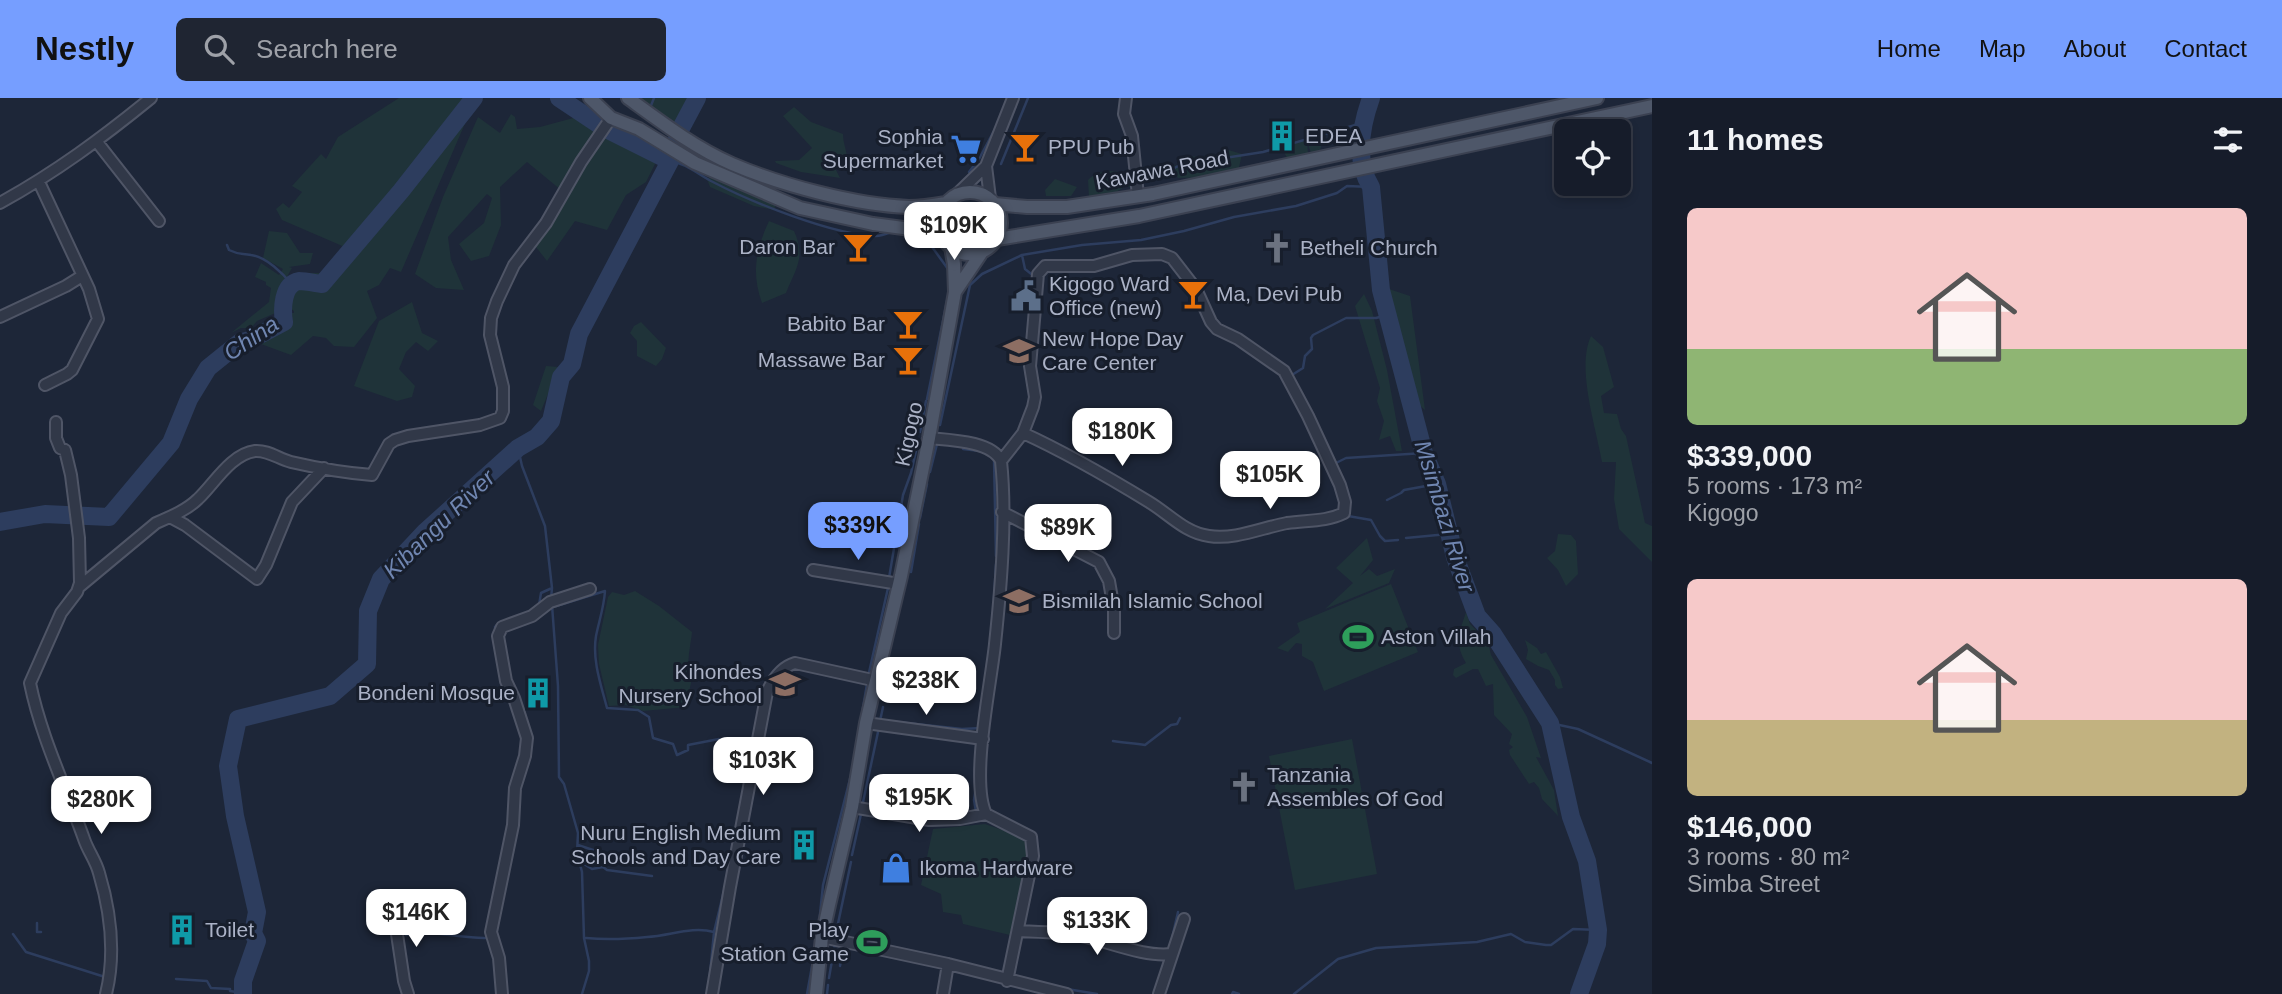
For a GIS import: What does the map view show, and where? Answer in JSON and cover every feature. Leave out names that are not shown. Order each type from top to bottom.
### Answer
[{"type":"main road","points":[[590,98],[611,118],[654,137],[682,156],[800,208],[873,224],[941,233]]},
{"type":"main road","points":[[628,98],[667,127],[732,163],[822,193],[888,206],[912,207],[946,203]]},
{"type":"main road","name":"Kawawa Road","points":[[993,201],[1027,207],[1067,207],[1138,196],[1597,98]]},
{"type":"main road","name":"Kawawa Road","points":[[997,239],[1139,216],[1652,107]]},
{"type":"main road","points":[[974,191],[993,201],[1000,215],[1001,227],[997,239],[982,252],[971,254],[960,253],[951,247],[941,233],[939,218],[946,203],[957,194],[974,191]]},
{"type":"main road","points":[[951,247],[955,292]]},
{"type":"main road","points":[[955,292],[982,252]]},
{"type":"main road","name":"Kigogo","points":[[816,994],[822,937],[852,807],[866,723],[899,584],[955,292]]},
{"type":"street","points":[[0,203],[38,182],[97,142],[151,98]]},
{"type":"street","points":[[957,194],[986,166],[1013,98]]},
{"type":"street","points":[[1126,98],[1124,114],[1132,136],[1138,196]]},
{"type":"street","points":[[106,994],[112,944],[107,900],[100,875],[61,779],[30,682],[61,613],[79,587],[156,523],[197,500],[218,475],[243,455],[263,451],[287,461],[372,475],[389,444],[396,440],[480,425],[500,418],[503,411],[503,387],[492,349],[491,318],[514,265],[546,223],[581,162],[611,118]]},
{"type":"street","points":[[97,142],[159,221]]},
{"type":"street","points":[[986,166],[993,201]]},
{"type":"street","points":[[38,182],[89,289],[98,319],[72,370],[45,384]]},
{"type":"street","points":[[1001,461],[1023,433],[1035,397],[1030,366],[1038,274],[1041,269],[1054,265],[1094,266],[1132,255],[1162,254],[1172,258],[1196,289],[1217,329],[1238,339],[1284,371],[1333,471],[1342,494],[1344,509],[1342,515],[1325,520],[1286,524],[1233,536],[1210,536],[1195,532],[1173,520],[1130,491],[1023,433]]},
{"type":"street","points":[[0,317],[82,276]]},
{"type":"street","points":[[56,422],[56,438],[60,448],[65,450],[71,475],[79,538],[79,587]]},
{"type":"street","points":[[929,438],[988,447],[1001,461],[1002,561],[983,739],[981,799],[986,814]]},
{"type":"street","points":[[170,517],[185,525],[257,579],[266,565],[292,502],[324,468]]},
{"type":"street","points":[[1002,512],[1099,562],[1110,581],[1114,633]]},
{"type":"street","points":[[814,570],[899,584]]},
{"type":"street","points":[[502,994],[499,958],[491,932],[509,850],[515,788],[525,756],[527,738],[519,710],[506,681],[498,636],[502,627],[532,615],[545,605],[590,589]]},
{"type":"street","points":[[712,994],[732,872],[771,682],[780,671],[795,663],[877,681]]},
{"type":"street","points":[[866,723],[983,739]]},
{"type":"street","points":[[852,807],[929,820],[960,819],[986,814],[1031,837],[1033,856],[1007,981]]},
{"type":"street","points":[[394,914],[408,994]]},
{"type":"street","points":[[1159,994],[1184,919]]},
{"type":"street","points":[[1019,932],[1063,933],[1126,949],[1171,954]]},
{"type":"street","points":[[822,937],[948,964],[1044,992],[1067,994]]},
{"type":"street","points":[[943,994],[948,964]]},
{"type":"shaded area","points":[[399,98],[476,98],[401,272],[390,268],[379,285],[367,291],[377,318],[354,347],[334,346],[326,338],[313,336],[291,355],[236,335],[255,330],[261,323],[277,332],[284,329],[285,318],[281,312],[294,311],[285,304],[284,294],[295,273],[320,273],[345,252],[347,248],[282,220],[276,209],[283,203],[289,208],[302,192],[292,186],[321,154],[326,159],[338,137]]},
{"type":"shaded area","points":[[637,98],[695,98],[677,132]]},
{"type":"shaded area","points":[[794,107],[811,122],[843,134],[847,160],[834,166],[840,178],[801,172],[776,163],[775,161],[799,160],[812,148],[783,116]]},
{"type":"shaded area","points":[[511,114],[515,117],[517,129],[540,127],[577,117],[634,138],[656,162],[646,182],[626,195],[607,230],[575,221],[547,261],[532,242],[561,190],[527,162],[500,187],[501,225],[489,256],[471,261],[459,244],[484,223],[492,198],[487,194],[448,237],[451,260],[464,290],[436,288],[415,274],[443,197],[478,117],[500,133]]},
{"type":"shaded area","points":[[1322,135],[1324,138],[1320,150],[1311,153],[1307,141],[1308,154],[1287,158],[1281,146]]},
{"type":"shaded area","points":[[1225,149],[1242,154],[1238,172],[1209,174],[1209,178],[1178,178],[1170,167],[1187,162],[1185,157],[1221,155]]},
{"type":"shaded area","points":[[1130,169],[1142,177],[1137,190],[1126,186],[1101,201],[1089,197],[1088,180],[1096,174],[1115,171],[1125,174]]},
{"type":"shaded area","points":[[713,175],[776,204],[774,210],[754,206],[710,187],[707,179]]},
{"type":"shaded area","points":[[1055,179],[1077,187],[1071,196],[1046,196],[1045,190]]},
{"type":"shaded area","points":[[969,209],[981,212],[988,218],[989,231],[977,237],[964,235],[960,225]]},
{"type":"shaded area","points":[[769,221],[794,231],[798,240],[799,256],[786,293],[762,303],[756,271],[761,241]]},
{"type":"shaded area","points":[[269,231],[287,233],[300,253],[313,253],[310,264],[289,267],[292,268],[280,289],[280,311],[257,321],[251,328],[241,328],[231,333],[269,302],[271,288],[266,282],[255,277],[261,263],[279,275],[283,269],[263,258]]},
{"type":"shaded area","points":[[1389,289],[1410,296],[1425,410],[1413,400],[1384,330]]},
{"type":"shaded area","points":[[1364,294],[1372,311],[1387,370],[1402,451],[1396,451],[1390,436],[1379,440],[1384,421],[1377,401],[1380,388],[1355,306]]},
{"type":"shaded area","points":[[412,302],[422,333],[438,341],[428,351],[416,342],[406,352],[399,369],[415,386],[412,397],[397,401],[354,386],[379,321]]},
{"type":"shaded area","points":[[641,322],[666,348],[656,366],[637,356],[637,341],[630,333],[634,326]]},
{"type":"shaded area","points":[[1591,336],[1603,347],[1614,387],[1601,396],[1604,413],[1617,414],[1626,436],[1645,523],[1652,526],[1652,562],[1619,529],[1614,499],[1616,462],[1602,462],[1586,381],[1587,349]]},
{"type":"shaded area","points":[[546,366],[559,367],[541,411],[533,405]]},
{"type":"shaded area","points":[[1558,534],[1571,535],[1576,541],[1578,574],[1566,586],[1558,570],[1547,558],[1555,551]]},
{"type":"shaded area","points":[[1367,538],[1373,560],[1360,576],[1369,569],[1377,576],[1395,569],[1389,583],[1325,609],[1353,583],[1336,568]]},
{"type":"shaded area","name":"Aston Villah","points":[[1391,584],[1418,652],[1324,691],[1313,662],[1302,656],[1302,644],[1296,643],[1288,652],[1277,648],[1300,632],[1297,623]]},
{"type":"shaded area","points":[[635,591],[692,632],[688,664],[690,673],[693,673],[686,707],[643,711],[626,705],[609,706],[599,664],[598,645],[608,597],[612,592],[624,595]]},
{"type":"shaded area","points":[[1466,612],[1470,624],[1488,642],[1491,655],[1527,717],[1541,758],[1536,757],[1554,790],[1558,816],[1542,799],[1534,782],[1529,784],[1510,755],[1509,750],[1513,747],[1509,744],[1512,734],[1494,715],[1493,684],[1486,686],[1478,669],[1456,678],[1453,675],[1454,669],[1466,663],[1459,638]]},
{"type":"shaded area","points":[[1525,640],[1541,654],[1546,652],[1563,688],[1558,689],[1549,670],[1526,659],[1528,650]]},
{"type":"shaded area","points":[[1352,739],[1377,874],[1295,890],[1269,756]]},
{"type":"shaded area","points":[[985,824],[1022,837],[1029,847],[1010,935],[963,924],[961,915],[943,912],[941,894],[921,885],[933,829]]},
{"type":"waterway","name":"China","points":[[0,522],[45,514],[109,517],[171,443],[189,399],[208,368],[239,343],[284,322],[284,298],[293,283],[299,281],[322,284],[401,191],[474,98]]},
{"type":"waterway","name":"China","points":[[559,98],[604,128],[670,161]]},
{"type":"waterway","points":[[650,108],[654,98]]},
{"type":"waterway","name":"Kibangu River","points":[[243,994],[243,981],[257,941],[253,933],[257,912],[235,816],[228,766],[238,719],[330,696],[367,664],[368,611],[381,579],[425,532],[518,448],[537,437],[551,421],[561,377],[572,364],[579,334],[670,161],[680,130],[697,98]]},
{"type":"waterway","points":[[1001,164],[1028,98]]},
{"type":"waterway","name":"Msimbazi River","points":[[1371,98],[1362,131],[1362,166],[1371,187],[1381,290],[1424,453],[1437,484],[1455,557],[1477,616],[1493,634],[1550,723],[1571,817],[1587,861],[1598,930],[1597,944],[1579,994]]},
{"type":"waterway","points":[[1147,176],[1169,171],[1180,165],[1263,152],[1362,123]]},
{"type":"waterway","points":[[969,172],[996,127]]},
{"type":"waterway","points":[[670,161],[748,199],[816,224],[858,234],[878,236],[891,232]]},
{"type":"waterway","points":[[940,425],[970,285],[982,274],[1022,255],[1082,245],[1141,240],[1234,217],[1296,206],[1337,193],[1347,186],[1371,187]]},
{"type":"waterway","points":[[915,236],[927,240],[948,269]]},
{"type":"waterway","points":[[227,245],[232,252],[257,256],[268,262],[292,285]]},
{"type":"waterway","points":[[1022,255],[1025,269],[1035,277]]},
{"type":"waterway","points":[[927,399],[948,296]]},
{"type":"waterway","points":[[1292,375],[1303,368],[1305,356],[1312,349],[1313,335],[1346,318],[1376,318],[1387,315]]},
{"type":"waterway","points":[[1026,374],[1029,391]]},
{"type":"waterway","points":[[920,432],[926,401]]},
{"type":"waterway","points":[[889,578],[903,495],[918,442]]},
{"type":"waterway","points":[[930,472],[937,444]]},
{"type":"waterway","points":[[518,448],[522,466],[545,526],[551,599]]},
{"type":"waterway","points":[[963,449],[980,451]]},
{"type":"waterway","points":[[1334,464],[1346,458],[1424,453]]},
{"type":"waterway","points":[[994,459],[996,556]]},
{"type":"waterway","points":[[920,518],[927,484]]},
{"type":"waterway","points":[[1387,500],[1404,490],[1437,484]]},
{"type":"waterway","points":[[1348,516],[1371,520],[1385,541],[1398,540]]},
{"type":"waterway","points":[[911,572],[919,524]]},
{"type":"waterway","points":[[1406,538],[1448,534]]},
{"type":"waterway","points":[[994,599],[996,564]]},
{"type":"waterway","points":[[539,605],[541,593],[552,588]]},
{"type":"waterway","points":[[868,677],[888,588]]},
{"type":"waterway","points":[[553,607],[605,591],[595,654],[607,708],[638,710],[649,717],[653,738],[673,744],[677,755],[688,750],[688,745],[719,739]]},
{"type":"waterway","points":[[552,605],[558,686],[559,777],[564,784],[578,833],[577,853],[582,872],[584,938],[589,961],[582,994]]},
{"type":"waterway","points":[[496,635],[495,627],[499,623]]},
{"type":"waterway","points":[[854,760],[867,684]]},
{"type":"waterway","points":[[880,721],[883,707]]},
{"type":"waterway","points":[[1113,741],[1145,745],[1171,725],[1177,724],[1180,718]]},
{"type":"waterway","points":[[897,722],[962,729],[981,728]]},
{"type":"waterway","points":[[1550,723],[1578,729],[1652,763]]},
{"type":"waterway","points":[[862,807],[878,732]]},
{"type":"waterway","points":[[819,924],[823,885],[853,767]]},
{"type":"waterway","points":[[976,787],[976,812]]},
{"type":"waterway","points":[[852,855],[861,814]]},
{"type":"waterway","points":[[578,837],[586,828],[625,836]]},
{"type":"waterway","points":[[578,845],[596,851]]},
{"type":"waterway","points":[[579,861],[592,869],[603,867],[607,870],[652,876]]},
{"type":"waterway","points":[[836,933],[851,862]]},
{"type":"waterway","points":[[714,932],[728,874]]},
{"type":"waterway","points":[[1170,947],[1178,912]]},
{"type":"waterway","points":[[37,923],[37,932],[41,932]]},
{"type":"waterway","points":[[1294,994],[1338,959],[1376,948],[1477,942],[1511,934],[1525,942],[1551,945],[1573,929],[1598,930]]},
{"type":"waterway","points":[[586,938],[632,938],[697,930],[714,932],[709,984]]},
{"type":"waterway","points":[[13,934],[26,952],[105,977]]},
{"type":"waterway","points":[[406,935],[436,934],[490,940]]},
{"type":"waterway","points":[[829,978],[835,943]]},
{"type":"waterway","points":[[840,966],[845,946]]},
{"type":"waterway","points":[[807,994],[814,955]]},
{"type":"waterway","points":[[176,979],[207,981],[211,988],[243,993]]},
{"type":"waterway","points":[[827,994],[828,985]]},
{"type":"waterway","points":[[1067,989],[1097,994]]},
{"type":"waterway","points":[[1232,994],[1239,994]]},
{"type":"place","name":"EDEA","points":[[1282,136]]},
{"type":"place","name":"PPU Pub","points":[[1025,147]]},
{"type":"place","name":"Sophia Supermarket","points":[[966,149]]},
{"type":"place","name":"Daron Bar","points":[[858,247]]},
{"type":"place","name":"Betheli Church","points":[[1277,248]]},
{"type":"place","name":"Ma, Devi Pub","points":[[1193,294]]},
{"type":"place","name":"Kigogo Ward Office (new)","points":[[1026,296]]},
{"type":"place","name":"Babito Bar","points":[[908,324]]},
{"type":"place","name":"New Hope Day Care Center","points":[[1019,351]]},
{"type":"place","name":"Massawe Bar","points":[[908,360]]},
{"type":"place","name":"Bismilah Islamic School","points":[[1019,601]]},
{"type":"place","name":"Aston Villah","points":[[1358,637]]},
{"type":"place","name":"Kihondes Nursery School","points":[[785,684]]},
{"type":"place","name":"Bondeni Mosque","points":[[538,693]]},
{"type":"place","name":"Tanzania Assembles Of God","points":[[1244,787]]},
{"type":"place","name":"Nuru English Medium Schools and Day Care","points":[[804,845]]},
{"type":"place","name":"Ikoma Hardware","points":[[896,868]]},
{"type":"place","name":"Toilet","points":[[182,930]]},
{"type":"place","name":"Play Station Game","points":[[872,942]]}]
